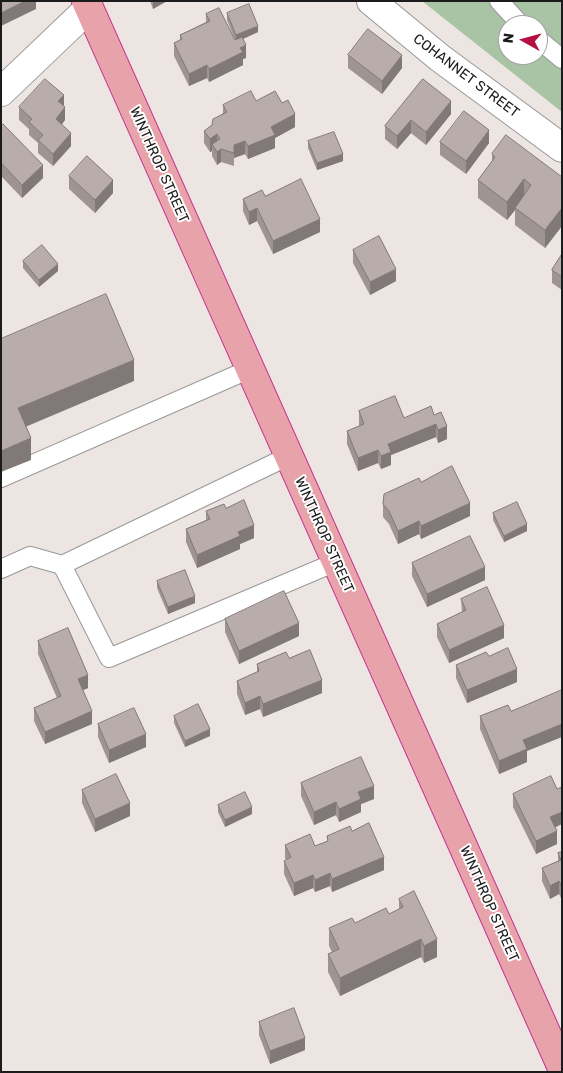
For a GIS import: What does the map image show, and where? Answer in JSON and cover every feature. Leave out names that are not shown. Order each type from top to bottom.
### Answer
[{"type":"highway","name":"WINTHROP STREET","points":[[88,5],[562,1068]]},
{"type":"street","name":"COHANNET STREET","points":[[371,1],[440,58],[562,148]]},
{"type":"street","points":[[1,92],[88,5]]},
{"type":"lane","points":[[499,1],[512,15]]},
{"type":"lane","points":[[548,47],[562,59]]},
{"type":"lane","points":[[1,478],[250,369]]},
{"type":"lane","points":[[1,569],[30,556],[62,565],[289,456]]},
{"type":"lane","points":[[62,565],[109,658],[336,562]]},
{"type":"green space","points":[[422,1],[562,1],[562,112],[503,65],[548,65],[548,15],[498,15],[498,61]]},
{"type":"building","points":[[1,1],[25,1],[1,13]]},
{"type":"building","points":[[249,4],[258,26],[236,35],[227,13]]},
{"type":"building","points":[[219,8],[235,40],[242,37],[246,45],[240,48],[243,52],[209,69],[207,65],[189,74],[174,43],[182,39],[180,35],[210,21],[206,14]]},
{"type":"building","points":[[368,29],[402,55],[382,81],[348,55]]},
{"type":"building","points":[[45,79],[64,95],[58,101],[65,107],[56,119],[71,133],[53,154],[38,140],[43,135],[29,122],[32,119],[19,107]]},
{"type":"building","points":[[423,79],[451,101],[426,132],[411,120],[397,136],[385,126]]},
{"type":"building","points":[[251,91],[256,101],[275,91],[282,103],[288,100],[295,114],[271,127],[275,135],[248,146],[245,141],[234,145],[234,153],[221,149],[217,152],[212,144],[220,139],[217,134],[210,139],[204,131],[212,125],[213,119],[227,112],[223,105]]},
{"type":"building","points":[[464,111],[489,130],[466,161],[440,142]]},
{"type":"building","points":[[3,124],[43,165],[22,185],[1,163],[1,126]]},
{"type":"building","points":[[334,132],[343,154],[317,163],[308,141]]},
{"type":"building","points":[[506,135],[562,177],[562,208],[545,230],[515,208],[531,185],[524,179],[507,202],[478,180],[495,157],[492,154]]},
{"type":"building","points":[[87,156],[113,180],[95,200],[69,176]]},
{"type":"building","points":[[301,179],[320,219],[273,241],[257,208],[249,212],[243,199],[262,190],[265,196]]},
{"type":"building","points":[[379,236],[396,269],[370,282],[353,250]]},
{"type":"building","points":[[42,245],[58,264],[39,280],[23,261]]},
{"type":"building","points":[[562,254],[562,277],[552,270]]},
{"type":"building","points":[[106,294],[134,360],[18,408],[31,438],[1,451],[1,339]]},
{"type":"building","points":[[395,396],[404,418],[431,406],[434,415],[441,412],[447,426],[438,430],[436,424],[388,444],[391,452],[381,456],[378,450],[358,458],[347,431],[364,424],[359,411]]},
{"type":"building","points":[[452,466],[470,503],[421,526],[419,521],[398,531],[389,511],[383,504],[384,494],[419,478],[421,482]]},
{"type":"building","points":[[244,500],[254,525],[238,532],[240,536],[197,555],[186,529],[210,519],[206,511],[224,504],[226,508]]},
{"type":"building","points":[[517,502],[527,524],[504,536],[493,513]]},
{"type":"building","points":[[470,536],[485,567],[427,594],[412,563]]},
{"type":"building","points":[[185,570],[195,596],[168,607],[157,581]]},
{"type":"building","points":[[487,587],[504,625],[449,650],[437,624],[466,610],[461,599]]},
{"type":"building","points":[[284,591],[299,623],[239,651],[225,619]]},
{"type":"building","points":[[68,628],[88,675],[78,679],[92,711],[45,732],[34,708],[61,696],[38,641]]},
{"type":"building","points":[[508,648],[517,669],[467,690],[456,665],[486,652],[489,656]]},
{"type":"building","points":[[310,650],[322,680],[263,704],[260,696],[245,703],[237,681],[259,671],[257,664],[286,652],[289,658]]},
{"type":"building","points":[[562,690],[562,724],[523,740],[527,749],[499,761],[480,716],[508,705],[511,711]]},
{"type":"building","points":[[198,704],[210,729],[185,741],[174,716]]},
{"type":"building","points":[[134,708],[146,734],[109,750],[98,724]]},
{"type":"building","points":[[361,757],[374,786],[358,792],[361,799],[339,809],[336,802],[314,812],[301,783]]},
{"type":"building","points":[[116,774],[130,803],[95,819],[82,790]]},
{"type":"building","points":[[551,776],[557,789],[562,787],[562,812],[550,817],[557,831],[536,841],[513,794]]},
{"type":"building","points":[[245,792],[252,807],[225,820],[218,805]]},
{"type":"building","points":[[369,823],[384,857],[332,879],[330,873],[315,880],[313,875],[294,883],[284,861],[291,857],[285,845],[310,834],[315,846],[328,841],[327,836],[350,826],[352,831]]},
{"type":"building","points":[[562,852],[562,887],[559,881],[550,886],[542,868],[561,860],[558,853]]},
{"type":"building","points":[[414,891],[437,939],[424,946],[421,939],[340,978],[328,954],[339,949],[329,928],[352,918],[355,923],[386,908],[389,914],[403,907],[399,899]]},
{"type":"building","points":[[294,1008],[305,1038],[270,1051],[259,1022]]}]
